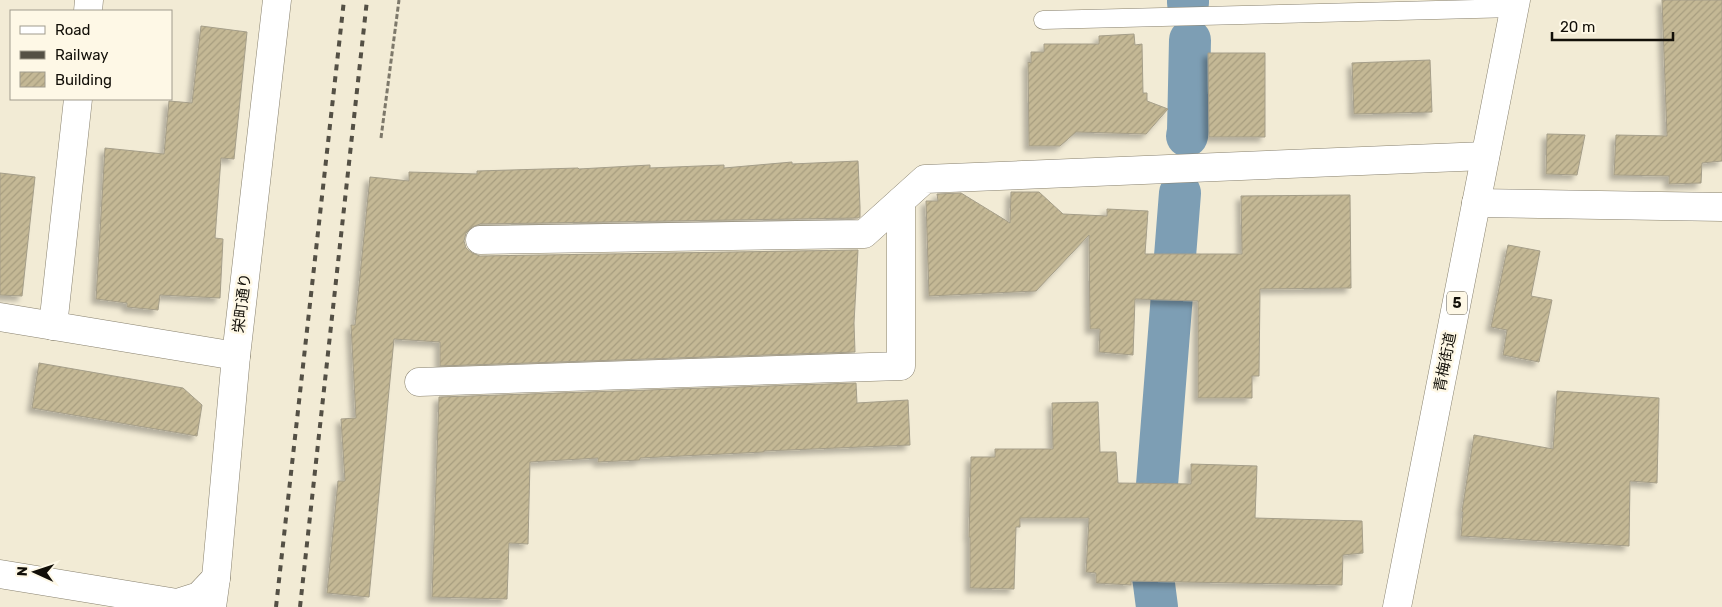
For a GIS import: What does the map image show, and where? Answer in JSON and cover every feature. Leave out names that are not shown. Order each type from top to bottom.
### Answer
[{"type":"street","name":"栄町通り","points":[[212,607],[236,356],[277,0]]},
{"type":"street","name":"青梅街道","points":[[1397,607],[1516,4]]},
{"type":"street","points":[[53,326],[78,100]]},
{"type":"street","points":[[480,240],[864,234],[925,180],[1485,156]]},
{"type":"street","points":[[419,382],[902,366],[901,201]]},
{"type":"street","points":[[1476,203],[1722,207]]},
{"type":"street","points":[[0,317],[236,356]]},
{"type":"street","points":[[0,574],[178,603],[199,596],[216,578]]},
{"type":"lane","points":[[1043,20],[1516,4]]},
{"type":"path","points":[[381,138],[399,0]]},
{"type":"building","points":[[1662,0],[1722,0],[1722,161],[1702,163],[1701,183],[1669,184],[1669,176],[1614,175],[1616,135],[1667,136]]},
{"type":"building","points":[[201,26],[247,32],[234,159],[221,158],[215,238],[223,239],[220,298],[160,295],[158,310],[127,307],[127,303],[96,299],[105,148],[164,154],[169,101],[192,103]]},
{"type":"building","points":[[1134,34],[1135,45],[1142,44],[1143,93],[1147,93],[1147,101],[1168,109],[1146,134],[1076,132],[1060,146],[1029,146],[1028,62],[1031,63],[1031,52],[1044,52],[1044,44],[1099,44],[1099,36]]},
{"type":"building","points":[[1208,53],[1265,53],[1265,137],[1209,137]]},
{"type":"building","points":[[1430,60],[1432,112],[1354,114],[1352,63]]},
{"type":"building","points":[[1547,134],[1585,135],[1577,175],[1546,174]]},
{"type":"building","points":[[858,161],[860,217],[858,218],[480,224],[472,227],[466,233],[464,241],[466,248],[480,256],[858,250],[854,323],[855,352],[440,366],[440,342],[394,339],[369,597],[327,593],[338,481],[345,481],[341,419],[356,418],[351,325],[355,325],[370,177],[409,181],[409,172],[477,174],[477,171],[579,169],[650,165],[650,168],[724,165],[724,168],[792,162],[792,164]]},
{"type":"building","points":[[0,173],[35,177],[22,296],[0,295]]},
{"type":"building","points":[[1011,192],[1039,192],[1063,214],[1107,216],[1107,209],[1148,211],[1145,254],[1242,254],[1241,196],[1350,195],[1351,288],[1260,289],[1259,376],[1252,376],[1252,398],[1198,398],[1198,301],[1135,299],[1133,355],[1099,352],[1100,329],[1090,329],[1089,235],[1036,291],[929,296],[926,201],[938,201],[937,194],[961,193],[1010,223]]},
{"type":"building","points":[[1508,245],[1540,251],[1531,296],[1552,300],[1539,362],[1503,355],[1507,330],[1491,327]]},
{"type":"building","points":[[39,363],[183,388],[202,405],[197,436],[32,408]]},
{"type":"building","points":[[856,383],[857,403],[908,400],[910,445],[764,451],[598,462],[598,458],[530,462],[528,544],[509,543],[507,599],[432,597],[439,397]]},
{"type":"building","points":[[1557,391],[1659,398],[1657,483],[1630,481],[1629,546],[1461,536],[1462,511],[1474,435],[1553,449]]},
{"type":"building","points":[[1098,402],[1100,452],[1116,452],[1118,483],[1191,484],[1191,464],[1257,466],[1255,518],[1362,521],[1363,553],[1343,555],[1342,585],[1131,581],[1131,585],[1096,583],[1096,573],[1086,572],[1089,518],[1020,518],[1020,527],[1016,527],[1014,589],[970,588],[971,457],[995,457],[995,449],[1053,449],[1052,403]]},
{"type":"waterway","points":[[1187,136],[1190,40]]},
{"type":"waterway","points":[[1157,607],[1151,561],[1180,193]]},
{"type":"railway","points":[[276,607],[344,0]]},
{"type":"railway","points":[[300,607],[367,0]]}]
